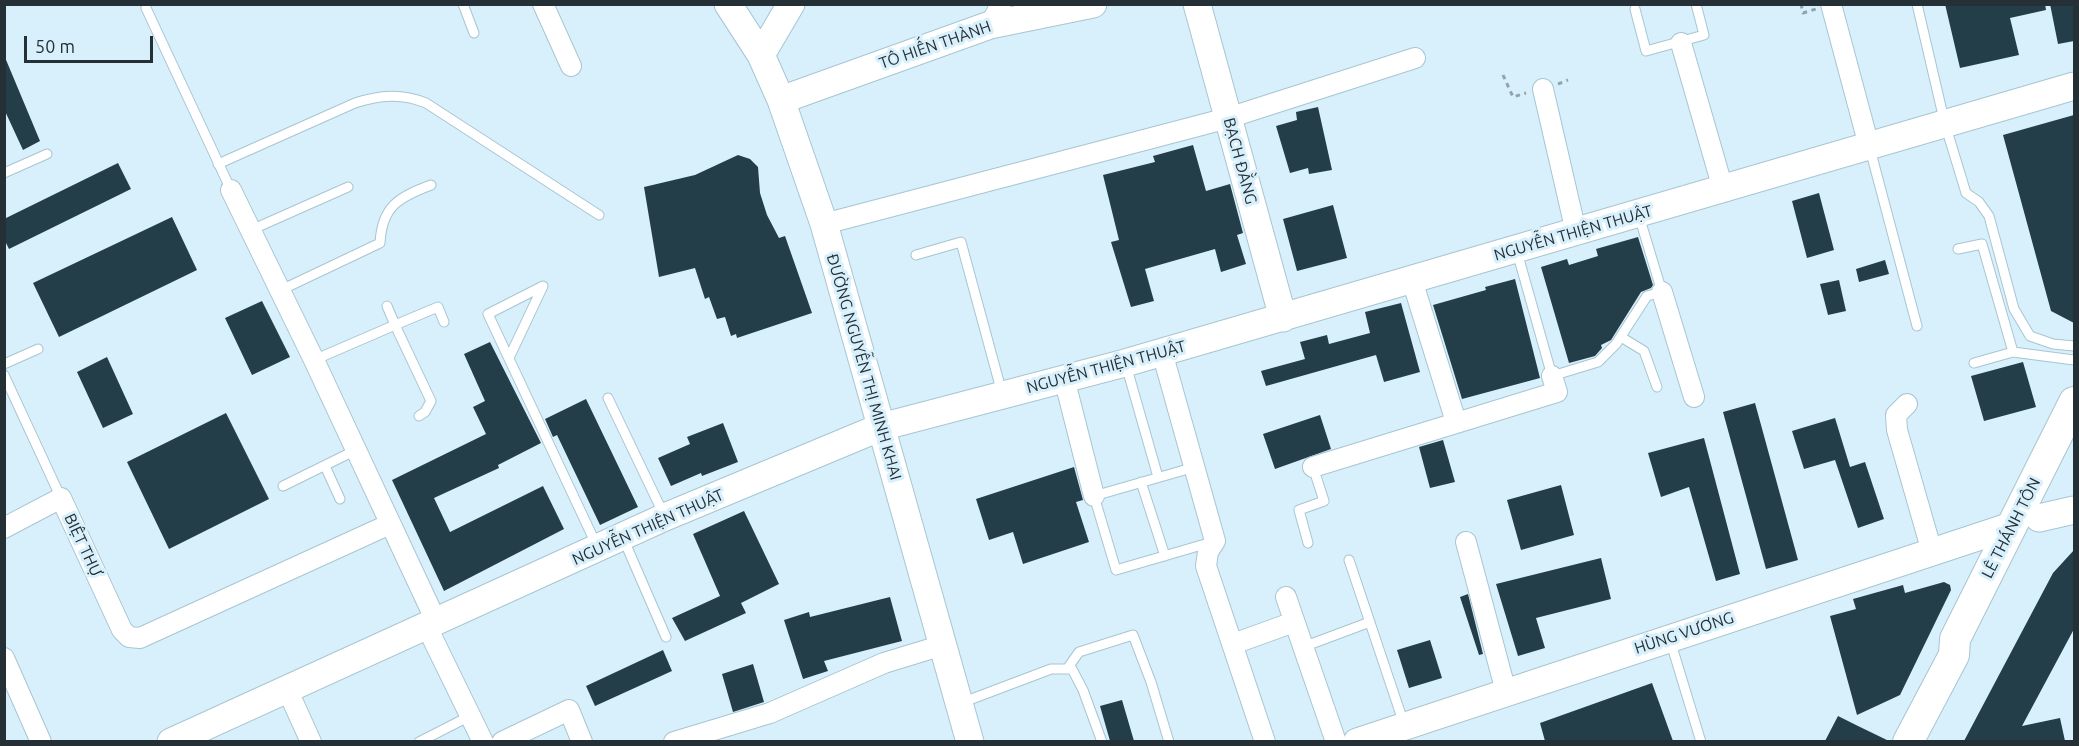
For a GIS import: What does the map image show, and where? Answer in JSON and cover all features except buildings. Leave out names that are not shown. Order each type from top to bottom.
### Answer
[{"type":"main road","name":"LÊ THÁNH TÔN","points":[[1908,741],[1954,655],[1967,647],[2025,522],[2074,402]]},
{"type":"main road","name":"LÊ THÁNH TÔN","points":[[2025,522],[2074,448]]},
{"type":"street","points":[[543,4],[571,66]]},
{"type":"street","name":"ĐƯỜNG NGUYỄN THỊ MINH KHAI","points":[[728,4],[761,56],[781,100],[824,224],[970,741]]},
{"type":"street","points":[[761,56],[791,4]]},
{"type":"street","name":"TÔ HIẾN THÀNH","points":[[781,100],[996,15],[1092,4]]},
{"type":"street","name":"BẠCH ĐẰNG","points":[[1197,4],[1283,318]]},
{"type":"street","points":[[1831,4],[1869,146]]},
{"type":"street","points":[[1681,43],[1723,189]]},
{"type":"street","points":[[824,224],[1228,118],[1415,58]]},
{"type":"street","name":"NGUYỄN THIỆN THUẬT","points":[[171,741],[665,517],[881,427],[1125,363],[1283,318],[2074,86]]},
{"type":"street","points":[[1542,89],[1576,232]]},
{"type":"street","points":[[231,190],[314,360],[390,524],[470,716],[483,741]]},
{"type":"street","points":[[1412,280],[1456,422]]},
{"type":"street","points":[[1662,292],[1694,397]]},
{"type":"street","points":[[1162,352],[1215,542],[1208,552],[1206,566],[1265,741]]},
{"type":"street","points":[[1313,467],[1557,392],[1552,376]]},
{"type":"street","points":[[1064,378],[1094,496]]},
{"type":"street","points":[[1906,404],[1896,415],[1897,430],[1932,552]]},
{"type":"street","name":"BIỆT THỰ","points":[[4,528],[61,498],[122,630],[129,637],[141,638],[390,524]]},
{"type":"street","name":"HÙNG VƯƠNG","points":[[1357,741],[2025,522],[2074,510]]},
{"type":"street","points":[[1466,542],[1506,692]]},
{"type":"street","points":[[1286,597],[1336,741]]},
{"type":"street","points":[[1233,644],[1294,622]]},
{"type":"street","points":[[674,741],[770,713],[884,663],[943,645]]},
{"type":"street","points":[[4,658],[41,741]]},
{"type":"street","points":[[288,689],[310,741]]},
{"type":"street","points":[[502,741],[569,710],[582,741]]},
{"type":"lane","points":[[463,4],[474,33]]},
{"type":"lane","points":[[1635,9],[1646,51],[1704,35],[1696,4]]},
{"type":"lane","points":[[1917,4],[1965,193],[1979,202],[1989,216],[2014,309],[2030,336],[2053,344],[2074,346]]},
{"type":"lane","points":[[146,8],[231,190]]},
{"type":"lane","points":[[218,164],[355,103],[394,95],[411,97],[426,103],[599,215]]},
{"type":"lane","points":[[1869,146],[1917,326]]},
{"type":"lane","points":[[4,173],[47,154]]},
{"type":"lane","points":[[281,291],[380,243],[381,226],[386,213],[399,199],[431,185]]},
{"type":"lane","points":[[251,230],[348,187]]},
{"type":"lane","points":[[1516,250],[1552,376],[1598,362],[1621,337],[1647,296],[1662,292],[1638,214]]},
{"type":"lane","points":[[916,255],[961,242],[1002,395]]},
{"type":"lane","points":[[1958,249],[1982,244],[2013,352]]},
{"type":"lane","points":[[509,358],[543,286],[488,314],[598,549]]},
{"type":"lane","points":[[387,306],[431,401],[419,416]]},
{"type":"lane","points":[[314,360],[438,307],[444,322]]},
{"type":"lane","points":[[1621,337],[1644,351],[1657,387]]},
{"type":"lane","points":[[4,364],[38,350]]},
{"type":"lane","points":[[1974,363],[2013,352],[2074,360]]},
{"type":"lane","points":[[1125,363],[1158,477]]},
{"type":"lane","points":[[4,375],[61,498]]},
{"type":"lane","points":[[608,398],[665,517]]},
{"type":"lane","points":[[283,486],[356,450]]},
{"type":"lane","points":[[325,466],[340,499]]},
{"type":"lane","points":[[1195,467],[1094,496],[1116,570],[1215,542]]},
{"type":"lane","points":[[1308,543],[1299,510],[1324,501],[1313,467]]},
{"type":"lane","points":[[1141,483],[1165,556]]},
{"type":"lane","points":[[623,538],[666,637]]},
{"type":"lane","points":[[1349,560],[1405,726]]},
{"type":"lane","points":[[1303,647],[1370,622]]},
{"type":"lane","points":[[1067,669],[1079,652],[1132,635],[1151,682],[1169,741]]},
{"type":"lane","points":[[1669,638],[1701,741]]},
{"type":"lane","points":[[959,703],[1051,669],[1072,669],[1083,690],[1102,741]]},
{"type":"lane","points":[[419,741],[470,716]]}]
